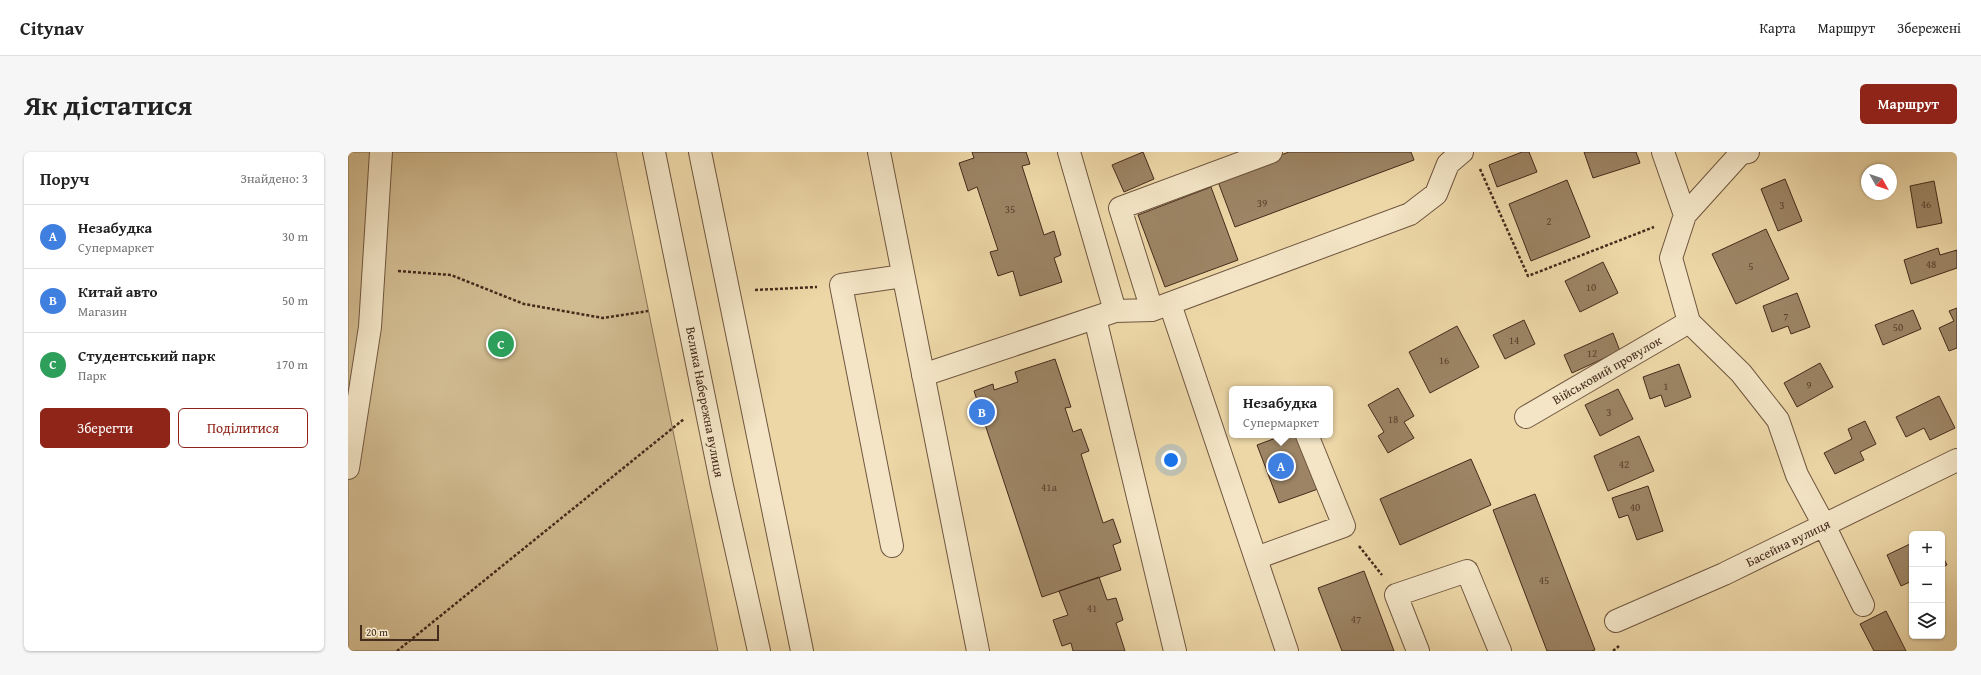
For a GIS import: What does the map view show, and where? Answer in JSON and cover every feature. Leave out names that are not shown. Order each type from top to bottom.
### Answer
[{"type":"street","points":[[348,468],[370,327],[381,152]]},
{"type":"street","name":"Велика Набережна вулиця","points":[[654,152],[706,401],[722,486],[759,651]]},
{"type":"street","points":[[700,152],[802,651]]},
{"type":"street","points":[[879,152],[978,651]]},
{"type":"street","points":[[1069,152],[1115,311]]},
{"type":"street","points":[[1271,152],[1120,208],[1161,307],[1256,558],[1287,651]]},
{"type":"street","points":[[923,374],[1115,311],[1161,307],[1410,214],[1436,194],[1448,164],[1462,152]]},
{"type":"street","points":[[1663,152],[1685,215]]},
{"type":"street","points":[[1748,152],[1742,153],[1685,215],[1671,258],[1689,322],[1741,373],[1778,420],[1797,475],[1824,525],[1863,605]]},
{"type":"street","points":[[892,546],[841,285],[903,276]]},
{"type":"street","points":[[1095,318],[1175,651]]},
{"type":"street","name":"Військовий провулок","points":[[1526,417],[1689,322]]},
{"type":"street","points":[[1256,558],[1344,526],[1308,438]]},
{"type":"street","name":"Басейна вулиця","points":[[1616,621],[1724,574],[1957,460]]},
{"type":"street","points":[[1418,651],[1396,594],[1467,571],[1500,651]]},
{"type":"path","points":[[1479,167],[1528,276],[1685,215]]},
{"type":"path","points":[[374,268],[451,275],[524,304],[603,318],[648,311]]},
{"type":"path","points":[[755,290],[799,288]]},
{"type":"path","points":[[397,651],[706,401]]},
{"type":"path","points":[[1344,526],[1396,594]]},
{"type":"shaded area","points":[[348,152],[616,152],[718,651],[348,651]]},
{"type":"building","points":[[972,152],[1026,152],[1030,164],[1022,166],[1044,235],[1054,231],[1061,255],[1054,258],[1062,282],[1020,296],[1013,271],[998,276],[990,252],[998,250],[977,187],[968,191],[959,163],[974,158]]},
{"type":"building","points":[[1143,152],[1154,179],[1124,192],[1112,165]]},
{"type":"building","points":[[1289,152],[1411,152],[1414,160],[1235,227],[1217,179]]},
{"type":"building","points":[[1522,152],[1529,152],[1537,172],[1497,187],[1489,165]]},
{"type":"building","points":[[1584,152],[1636,152],[1640,163],[1593,178]]},
{"type":"building","points":[[1785,179],[1802,221],[1778,231],[1761,189]]},
{"type":"building","points":[[1567,180],[1590,237],[1531,261],[1509,204]]},
{"type":"building","points":[[1934,181],[1942,223],[1917,228],[1910,186]]},
{"type":"building","points":[[1211,187],[1238,260],[1165,287],[1138,215]]},
{"type":"building","points":[[1766,229],[1789,279],[1736,304],[1712,254]]},
{"type":"building","points":[[1938,248],[1940,255],[1957,250],[1957,268],[1911,284],[1904,260]]},
{"type":"building","points":[[1603,262],[1618,293],[1580,312],[1565,281]]},
{"type":"building","points":[[1797,293],[1810,327],[1791,334],[1788,326],[1772,332],[1763,306]]},
{"type":"building","points":[[1957,308],[1957,348],[1949,351],[1939,328],[1954,321],[1949,311]]},
{"type":"building","points":[[1913,310],[1921,329],[1883,345],[1875,325]]},
{"type":"building","points":[[1524,320],[1535,344],[1505,359],[1493,335]]},
{"type":"building","points":[[1457,326],[1479,367],[1430,393],[1409,352]]},
{"type":"building","points":[[1613,333],[1620,351],[1572,373],[1564,355]]},
{"type":"building","points":[[1055,359],[1071,407],[1065,408],[1073,432],[1081,429],[1089,451],[1081,454],[1103,523],[1113,519],[1121,542],[1113,545],[1121,570],[1042,597],[974,391],[993,384],[994,390],[1018,382],[1015,372]]},
{"type":"building","points":[[1820,363],[1833,387],[1797,407],[1784,383]]},
{"type":"building","points":[[1679,364],[1691,397],[1665,407],[1661,395],[1650,399],[1643,377]]},
{"type":"building","points":[[1398,388],[1414,416],[1404,422],[1414,438],[1388,453],[1378,436],[1384,432],[1368,405]]},
{"type":"building","points":[[1618,389],[1633,419],[1600,436],[1585,405]]},
{"type":"building","points":[[1939,396],[1955,428],[1930,440],[1924,428],[1906,437],[1896,417]]},
{"type":"building","points":[[1865,421],[1876,444],[1860,452],[1864,460],[1835,474],[1824,453],[1852,439],[1848,429]]},
{"type":"building","points":[[1639,436],[1654,471],[1608,491],[1594,456]]},
{"type":"building","points":[[1276,438],[1299,438],[1318,489],[1279,503],[1257,445]]},
{"type":"building","points":[[1471,459],[1491,505],[1400,545],[1380,499]]},
{"type":"building","points":[[1648,486],[1663,531],[1637,540],[1628,515],[1619,518],[1612,498]]},
{"type":"building","points":[[1535,494],[1595,650],[1547,651],[1493,510]]},
{"type":"building","points":[[1909,544],[1909,582],[1901,586],[1887,555]]},
{"type":"building","points":[[1364,571],[1394,651],[1342,651],[1318,588]]},
{"type":"building","points":[[1099,577],[1107,600],[1116,598],[1123,620],[1116,623],[1125,651],[1073,651],[1071,643],[1062,646],[1053,620],[1068,615],[1059,591]]},
{"type":"building","points":[[1886,611],[1906,651],[1874,651],[1860,624]]},
{"type":"place","name":"Студентський парк","points":[[501,344]]},
{"type":"place","name":"Китай авто","points":[[982,412]]},
{"type":"place","name":"Незабудка","points":[[1281,466]]}]
